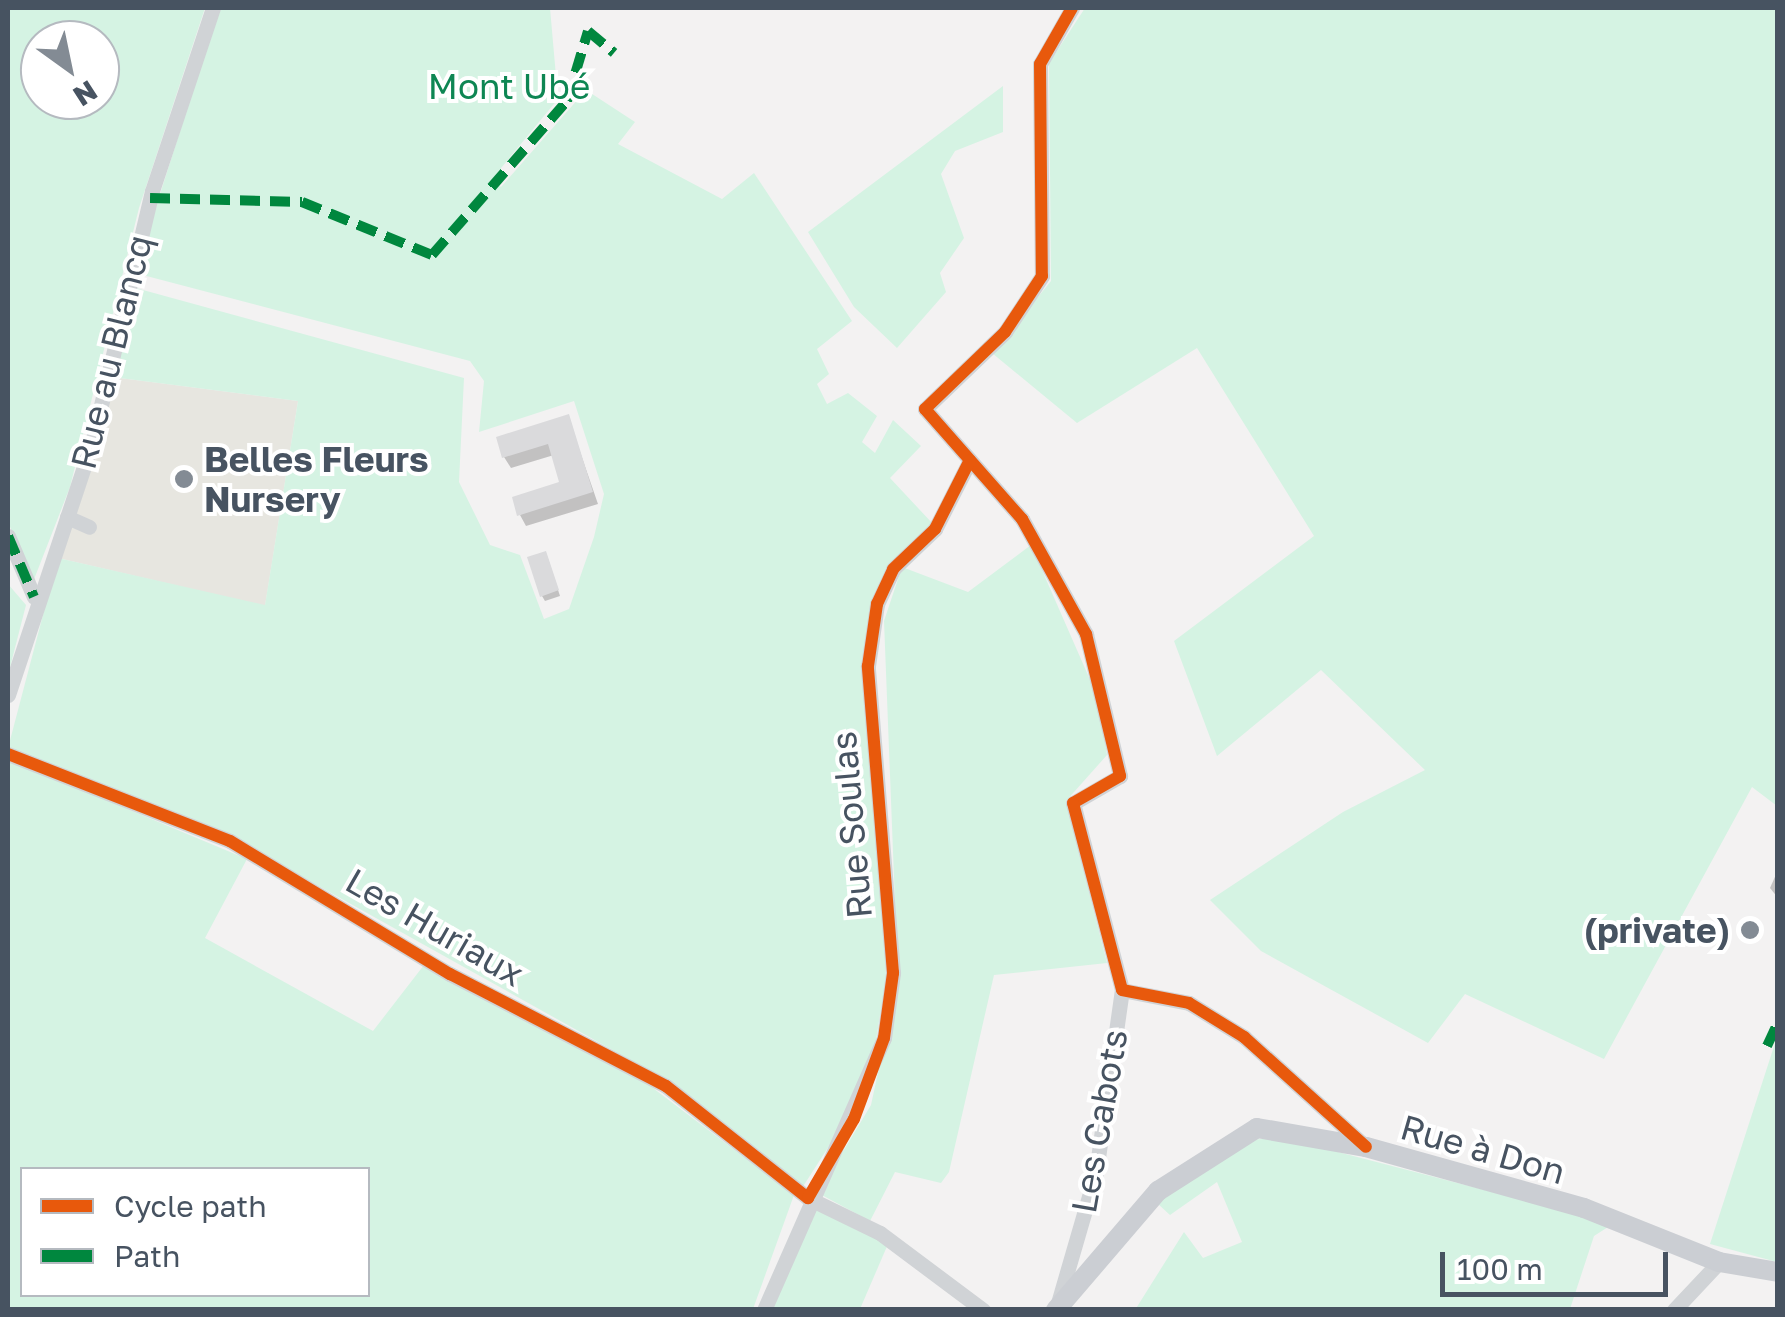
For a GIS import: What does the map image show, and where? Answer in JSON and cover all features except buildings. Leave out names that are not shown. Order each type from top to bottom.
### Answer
[{"type":"main road","name":"Rue à Don","points":[[1056,1310],[1158,1191],[1227,1139],[1289,1128],[1584,1208],[1719,1262],[1778,1272]]},
{"type":"street","name":"Rue au Blancq","points":[[8,695],[34,597],[67,517],[152,190],[213,8]]},
{"type":"street","points":[[1072,8],[1040,64],[1042,276],[1005,332],[924,409],[1022,519],[1086,634],[1120,776],[1073,803],[1122,990],[1189,1003],[1244,1037],[1366,1147]]},
{"type":"street","name":"Rue Soulas","points":[[764,1310],[808,1198],[854,1119],[884,1038],[893,972],[868,666],[877,604],[892,568],[934,529],[970,460]]},
{"type":"street","points":[[67,517],[88,527]]},
{"type":"street","points":[[8,536],[34,597]]},
{"type":"street","name":"Les Huriaux","points":[[8,754],[230,841],[450,974],[666,1086],[808,1198],[880,1233],[983,1310]]},
{"type":"street","name":"Les Cabots","points":[[1056,1310],[1096,1172],[1122,990]]},
{"type":"street","points":[[1674,1310],[1719,1262]]},
{"type":"shaded area","name":"Belles Fleurs Nursery","points":[[112,377],[298,401],[265,606],[58,558]]},
{"type":"green space","points":[[8,8],[205,8],[139,208],[70,487],[33,582],[8,522]]},
{"type":"green space","name":"Mont Ubé","points":[[219,8],[550,8],[558,99],[492,179],[501,187],[586,90],[635,122],[618,144],[722,199],[754,173],[852,321],[817,349],[829,374],[817,384],[827,404],[848,393],[877,416],[862,442],[875,453],[893,420],[921,446],[890,478],[933,524],[872,602],[886,978],[876,1040],[849,1115],[802,1188],[668,1081],[213,827],[8,748],[58,558],[265,605],[298,401],[112,377],[132,287],[464,378],[459,482],[490,545],[520,555],[544,619],[569,609],[594,537],[604,494],[574,401],[479,432],[484,381],[470,361],[135,273]]},
{"type":"green space","points":[[1085,8],[1777,8],[1777,806],[1752,787],[1604,1059],[1465,994],[1428,1043],[1261,951],[1210,900],[1343,812],[1425,770],[1321,670],[1217,756],[1174,641],[1314,536],[1197,348],[1077,423],[992,353],[1051,281],[1049,63]]},
{"type":"green space","points":[[1003,86],[1003,132],[955,151],[941,174],[964,238],[940,273],[946,292],[897,348],[854,307],[808,232]]},
{"type":"green space","points":[[1031,545],[1098,698],[1107,755],[1066,801],[1107,963],[994,975],[949,1172],[941,1183],[895,1172],[870,1221],[818,1193],[871,1105],[898,980],[884,621],[902,567],[968,592]]},
{"type":"green space","points":[[8,584],[26,605],[8,675]]},
{"type":"green space","points":[[8,759],[247,859],[205,938],[373,1031],[424,965],[645,1082],[794,1195],[753,1309],[8,1310]]},
{"type":"green space","points":[[1777,1037],[1777,1262],[1710,1244]]},
{"type":"green space","points":[[1284,1138],[1566,1211],[1608,1227],[1594,1236],[1570,1309],[1135,1310],[1184,1232],[1203,1258],[1242,1242],[1217,1182],[1170,1215],[1157,1203],[1244,1140]]},
{"type":"green space","points":[[811,1207],[888,1244],[860,1309],[769,1310]]},
{"type":"marked path","points":[[150,198],[302,202],[432,255],[567,101],[588,31],[614,53]]},
{"type":"marked path","points":[[8,536],[34,597]]},
{"type":"marked path","points":[[1767,1046],[1778,1022]]},
{"type":"cycle path","points":[[1072,8],[1040,64],[1042,276],[1005,332],[925,409],[1022,519],[1086,634],[1120,776],[1073,803],[1122,990],[1189,1003],[1244,1037],[1366,1147]]},
{"type":"cycle path","points":[[8,754],[230,841],[450,974],[666,1086],[808,1198],[854,1119],[884,1038],[893,973],[868,666],[877,604],[893,569],[935,529],[970,460]]},
{"type":"place","name":"Belles Fleurs Nursery","points":[[184,479]]},
{"type":"place","name":"(private)","points":[[1750,930]]}]
